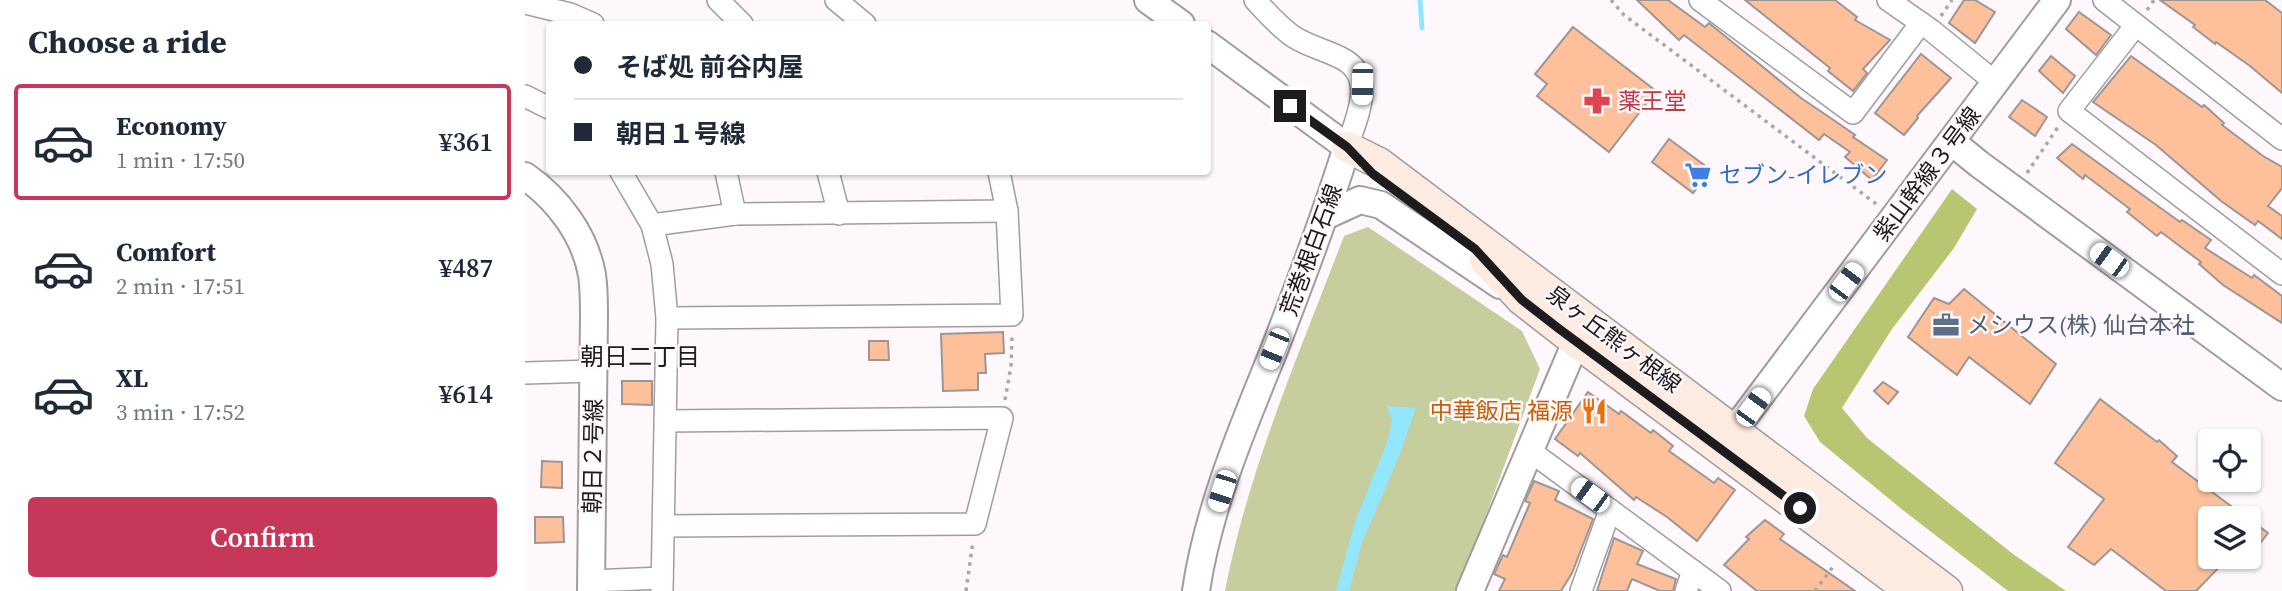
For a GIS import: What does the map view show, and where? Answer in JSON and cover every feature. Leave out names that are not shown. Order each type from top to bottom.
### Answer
[{"type":"main road","name":"泉ヶ丘熊ヶ根線","points":[[1347,147],[1373,174],[1475,249],[1522,300],[1576,342],[1728,439],[1947,591]]},
{"type":"main road","name":"泉ヶ丘熊ヶ根線","points":[[1347,147],[1380,163],[1728,439],[1910,591]]},
{"type":"street","points":[[718,0],[739,21]]},
{"type":"street","points":[[836,0],[861,21]]},
{"type":"street","points":[[1148,0],[1177,21]]},
{"type":"street","points":[[1211,47],[1347,147],[1361,104],[1362,84],[1358,72],[1349,62],[1296,38],[1255,0]]},
{"type":"street","points":[[1700,0],[1853,113],[1921,23]]},
{"type":"street","points":[[1888,0],[1995,82]]},
{"type":"street","name":"紫山幹線３号線","points":[[1728,439],[2057,0]]},
{"type":"street","points":[[2104,0],[2282,139]]},
{"type":"street","points":[[525,3],[570,14],[586,21]]},
{"type":"street","points":[[2136,25],[2069,111],[2282,274]]},
{"type":"street","points":[[525,96],[546,106]]},
{"type":"street","points":[[1952,142],[1990,173],[2282,387]]},
{"type":"street","name":"荒巻根白石線","points":[[1196,591],[1208,534],[1245,421],[1325,216],[1347,147]]},
{"type":"street","points":[[591,586],[662,584],[667,318],[662,264],[652,225],[623,175]]},
{"type":"street","points":[[727,175],[735,214]]},
{"type":"street","points":[[829,175],[839,214]]},
{"type":"street","points":[[667,318],[1012,315],[1007,211],[1000,175]]},
{"type":"street","name":"朝日２号線","points":[[525,176],[556,202],[568,217],[587,254],[592,276],[591,586]]},
{"type":"street","points":[[1325,216],[1360,200],[1381,205],[1522,300]]},
{"type":"street","points":[[652,225],[735,214],[1007,211]]},
{"type":"street","points":[[1470,591],[1576,342]]},
{"type":"street","points":[[525,373],[593,371]]},
{"type":"street","points":[[664,526],[975,524],[1002,418],[665,422]]},
{"type":"street","points":[[1530,451],[1610,510],[1690,581],[1720,591]]},
{"type":"street","points":[[1581,591],[1610,510]]},
{"type":"path","points":[[1611,0],[1625,15],[1894,218]]},
{"type":"path","points":[[2027,173],[2069,111]]},
{"type":"path","points":[[1002,418],[1011,366],[1012,315]]},
{"type":"path","points":[[966,591],[975,524]]},
{"type":"path","points":[[1815,591],[1836,563]]},
{"type":"green space","points":[[1952,189],[1977,209],[1954,248],[1892,329],[1842,408],[1867,438],[2013,554],[2066,591],[2008,591],[1820,442],[1804,416],[1813,389]]},
{"type":"green space","points":[[1368,227],[1522,331],[1540,369],[1458,591],[1225,591],[1261,456],[1344,236]]},
{"type":"water","points":[[1387,406],[1416,408],[1400,454],[1362,543],[1349,591],[1336,591],[1355,522],[1387,442],[1392,420]]},
{"type":"building","points":[[1637,0],[1668,0],[1705,27],[1709,23],[1801,98],[1887,160],[1872,180],[1845,157],[1850,152],[1824,134],[1819,140],[1684,35],[1679,40]]},
{"type":"building","points":[[1745,0],[1835,0],[1857,17],[1855,20],[1890,40],[1863,69],[1867,73],[1853,91],[1828,71],[1830,68]]},
{"type":"building","points":[[1964,0],[1975,0],[1995,12],[1975,43],[1949,23]]},
{"type":"building","points":[[2160,0],[2265,0],[2282,13],[2282,93],[2250,66],[2216,42],[2215,44],[2193,27],[2195,25]]},
{"type":"building","points":[[2079,12],[2111,35],[2096,55],[2066,29]]},
{"type":"building","points":[[1573,27],[1656,91],[1609,152],[1537,96],[1547,84],[1535,74]]},
{"type":"building","points":[[1921,54],[1951,78],[1904,135],[1875,113]]},
{"type":"building","points":[[2051,56],[2075,76],[2063,93],[2039,71]]},
{"type":"building","points":[[2131,56],[2202,107],[2204,105],[2224,123],[2222,125],[2282,167],[2282,188],[2268,206],[2282,216],[2282,239],[2258,221],[2255,225],[2221,201],[2156,145],[2093,102]]},
{"type":"building","points":[[2022,100],[2047,117],[2035,136],[2009,117]]},
{"type":"building","points":[[1669,139],[1711,170],[1693,193],[1652,162]]},
{"type":"building","points":[[2072,144],[2180,222],[2182,220],[2211,240],[2205,248],[2252,278],[2254,275],[2282,296],[2282,323],[2223,285],[2199,264],[2201,262],[2161,232],[2157,236],[2127,212],[2130,209],[2085,175],[2083,179],[2057,158]]},
{"type":"building","points":[[1964,289],[2056,364],[2030,404],[1969,357],[1957,375],[1908,337],[1934,298],[1949,304]]},
{"type":"building","points":[[1003,332],[1004,353],[985,354],[986,373],[978,373],[978,390],[943,391],[941,334]]},
{"type":"building","points":[[869,341],[888,341],[889,360],[869,360]]},
{"type":"building","points":[[622,381],[652,381],[652,405],[622,404]]},
{"type":"building","points":[[1883,382],[1898,392],[1888,404],[1874,391]]},
{"type":"building","points":[[1588,392],[1651,433],[1653,430],[1673,446],[1669,451],[1714,483],[1718,478],[1735,490],[1697,541],[1667,517],[1636,497],[1634,500],[1580,453],[1578,456],[1555,439]]},
{"type":"building","points":[[2100,399],[2157,442],[2159,440],[2177,456],[2172,462],[2198,481],[2198,492],[2212,492],[2231,506],[2198,506],[2198,569],[2217,569],[2196,591],[2166,591],[2111,549],[2094,565],[2068,547],[2104,499],[2055,463]]},
{"type":"building","points":[[542,461],[562,462],[562,488],[541,487]]},
{"type":"building","points":[[1534,481],[1559,491],[1555,500],[1593,519],[1572,573],[1561,591],[1499,591],[1505,579],[1494,574],[1503,555],[1507,557],[1530,503],[1525,501]]},
{"type":"building","points":[[535,517],[563,517],[564,542],[535,543]]},
{"type":"building","points":[[1765,520],[1784,534],[1780,539],[1855,591],[1757,591],[1724,565],[1749,539],[1746,537]]},
{"type":"building","points":[[2261,528],[2268,533],[2261,542]]},
{"type":"building","points":[[1614,538],[1643,551],[1637,564],[1676,579],[1673,591],[1660,591],[1632,579],[1627,591],[1597,591]]},
{"type":"waterway","points":[[1420,0],[1422,28]]},
{"type":"place","name":"薬王堂","points":[[1597,101]]},
{"type":"place","name":"セブン-イレブン","points":[[1698,175]]},
{"type":"place","name":"メシウス(株) 仙台本社","points":[[1946,325]]},
{"type":"place","name":"中華飯店 福源","points":[[1594,411]]},
{"type":"district","name":"朝日二丁目","points":[[640,357]]},
{"type":"route","points":[[1290,106],[1347,147],[1373,174],[1475,249],[1522,300],[1800,508]]}]
